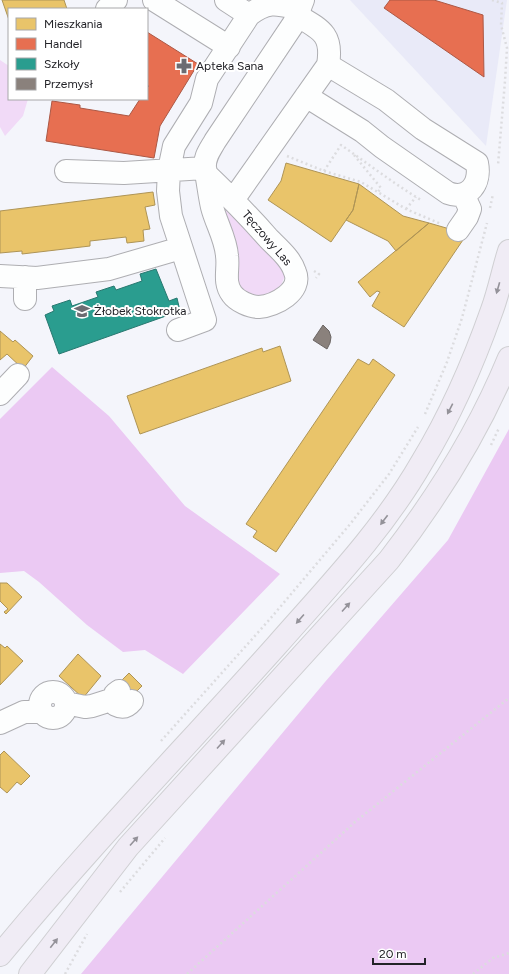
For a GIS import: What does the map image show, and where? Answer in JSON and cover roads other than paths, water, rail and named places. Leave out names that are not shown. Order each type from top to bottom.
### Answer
[{"type":"main road","points":[[0,954],[118,820],[239,688],[329,586],[369,540],[390,511],[422,463],[456,398],[472,362],[492,309],[509,250]]},
{"type":"main road","points":[[30,974],[128,847],[402,544],[458,460],[484,412],[509,358]]},
{"type":"street","points":[[109,8],[116,0]]},
{"type":"street","points":[[154,0],[229,47]]},
{"type":"street","points":[[226,0],[249,15]]},
{"type":"street","points":[[178,330],[205,320],[171,216],[168,191],[169,170],[174,146],[201,103],[207,79],[249,15],[259,7],[275,3],[300,8],[323,32],[329,42],[330,52],[328,65],[233,200]]},
{"type":"street","name":"Tęczowy Las","points":[[205,171],[289,260],[296,273],[296,283],[290,293],[282,300],[258,307],[238,300],[232,294],[226,275],[227,254],[212,207],[205,171],[204,162],[208,153],[294,23],[300,8]]},
{"type":"street","points":[[306,96],[362,131],[382,147],[448,193],[456,196],[463,194],[470,190],[475,184],[479,172],[477,163],[423,129],[386,100],[328,65]]},
{"type":"street","points":[[66,170],[124,173],[169,170],[205,171]]},
{"type":"street","points":[[451,228],[467,217],[470,209],[463,194]]},
{"type":"street","points":[[0,276],[37,278],[109,269],[181,248]]},
{"type":"street","points":[[25,277],[25,299]]},
{"type":"street","points":[[0,394],[18,376]]},
{"type":"street","points":[[0,723],[24,712],[41,712],[48,717],[57,718],[64,712],[66,704],[85,707],[122,697]]},
{"type":"place","name":"Apteka Sana","points":[[184,66]]},
{"type":"place","name":"Żłobek Stokrotka","points":[[82,311]]}]
